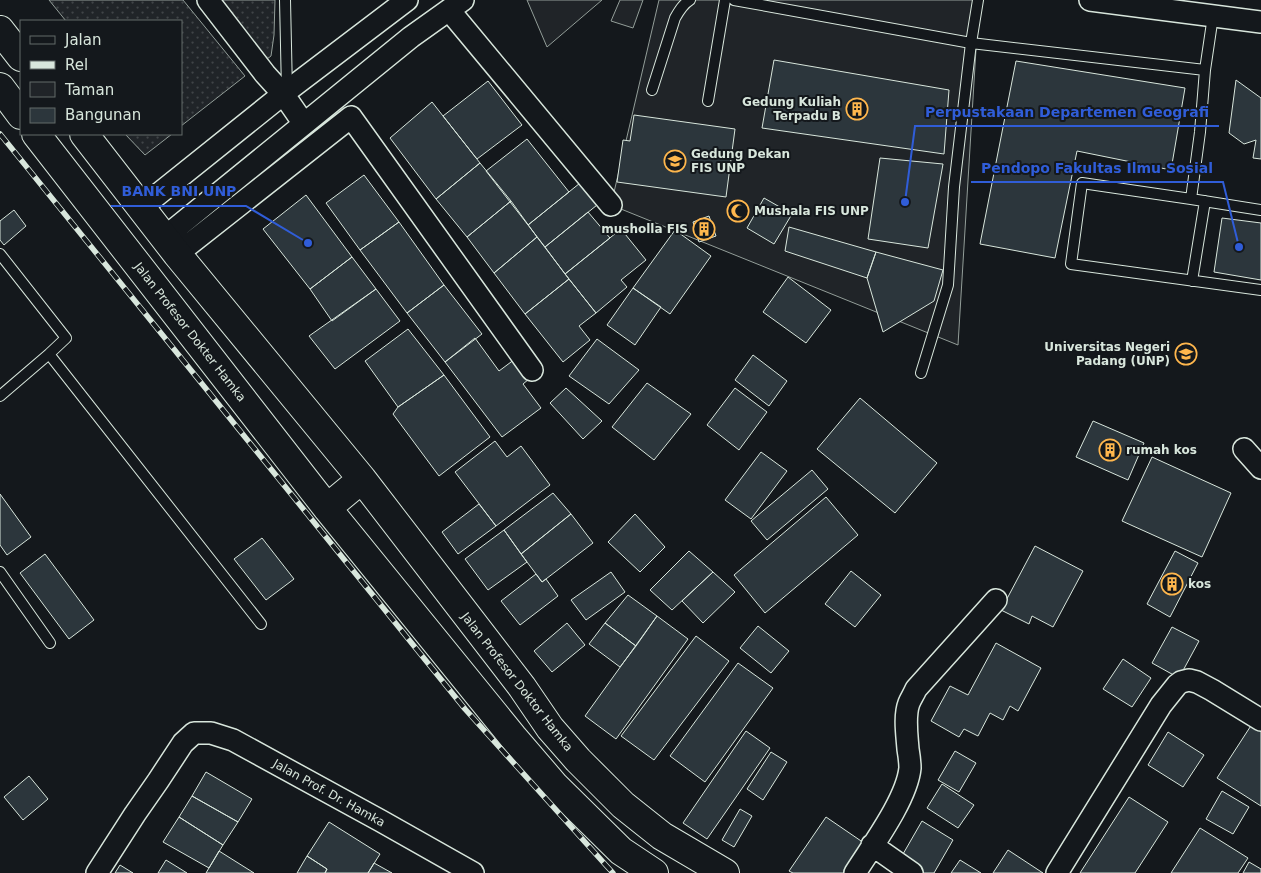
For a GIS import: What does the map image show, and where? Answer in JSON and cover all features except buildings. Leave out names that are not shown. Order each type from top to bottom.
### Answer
[{"type":"highway","points":[[0,30],[20,55]]},
{"type":"highway","points":[[0,88],[20,114]]},
{"type":"highway","name":"Jalan Profesor Dokter Hamka","points":[[37,135],[327,508]]},
{"type":"highway","points":[[53,156],[81,135]]},
{"type":"highway","points":[[84,135],[171,245],[362,478],[327,508],[554,786],[621,851],[654,873]]},
{"type":"highway","name":"Jalan Profesor Doktor Hamka","points":[[362,478],[522,687],[550,728],[578,760],[623,805],[662,836],[725,873]]},
{"type":"street","points":[[208,0],[265,74],[286,93],[304,124]]},
{"type":"street","points":[[141,208],[407,0]]},
{"type":"street","points":[[1090,0],[1261,22]]},
{"type":"street","points":[[171,245],[304,124],[411,37],[456,5],[610,205]]},
{"type":"street","points":[[171,245],[351,117],[532,370]]},
{"type":"street","points":[[1244,449],[1261,468]]},
{"type":"street","points":[[855,873],[898,802],[907,783],[910,767],[907,719],[909,704],[916,689],[996,600]]},
{"type":"street","points":[[1057,873],[1170,692],[1181,682],[1189,680],[1197,682],[1261,720]]},
{"type":"street","name":"Jalan Prof. Dr. Hamka","points":[[97,873],[182,743],[194,734],[211,733],[233,740],[473,873]]},
{"type":"street","points":[[872,845],[912,873]]},
{"type":"lane","points":[[285,0],[286,93]]},
{"type":"lane","points":[[652,90],[675,18],[690,0]]},
{"type":"lane","points":[[708,101],[725,0]]},
{"type":"lane","points":[[734,0],[971,43],[1205,70]]},
{"type":"lane","points":[[921,373],[948,285],[954,187],[978,0]]},
{"type":"lane","points":[[1191,198],[1213,16]]},
{"type":"lane","points":[[1261,210],[1082,183],[1071,264],[1261,290]]},
{"type":"lane","points":[[1192,280],[1205,201]]},
{"type":"lane","points":[[0,254],[66,338],[0,396]]},
{"type":"lane","points":[[49,354],[262,624]]},
{"type":"lane","points":[[0,572],[50,643]]},
{"type":"green space","points":[[49,0],[183,0],[245,76],[182,125],[182,20],[65,20]]},
{"type":"green space","points":[[220,0],[275,0],[271,56],[267,59],[264,57]]},
{"type":"green space","points":[[527,0],[602,0],[547,47]]},
{"type":"green space","points":[[620,0],[643,0],[633,28],[611,21]]},
{"type":"green space","points":[[659,0],[979,0],[958,345],[611,205]]},
{"type":"green space","points":[[126,135],[171,135],[145,155]]},
{"type":"railway","points":[[0,134],[465,709],[613,873]]},
{"type":"place","name":"Gedung Kuliah Terpadu B","points":[[857,109]]},
{"type":"place","name":"Gedung Dekan FIS UNP","points":[[675,161]]},
{"type":"place","name":"Perpustakaan Departemen Geografi","points":[[905,202]]},
{"type":"place","name":"Mushala FIS UNP","points":[[738,211]]},
{"type":"place","name":"musholla FIS","points":[[704,229]]},
{"type":"place","name":"BANK BNI UNP","points":[[308,243]]},
{"type":"place","name":"Pendopo Fakultas Ilmu Sosial","points":[[1239,247]]},
{"type":"place","name":"Universitas Negeri Padang (UNP)","points":[[1186,354]]},
{"type":"place","name":"rumah kos","points":[[1110,450]]},
{"type":"place","name":"kos","points":[[1172,584]]}]
